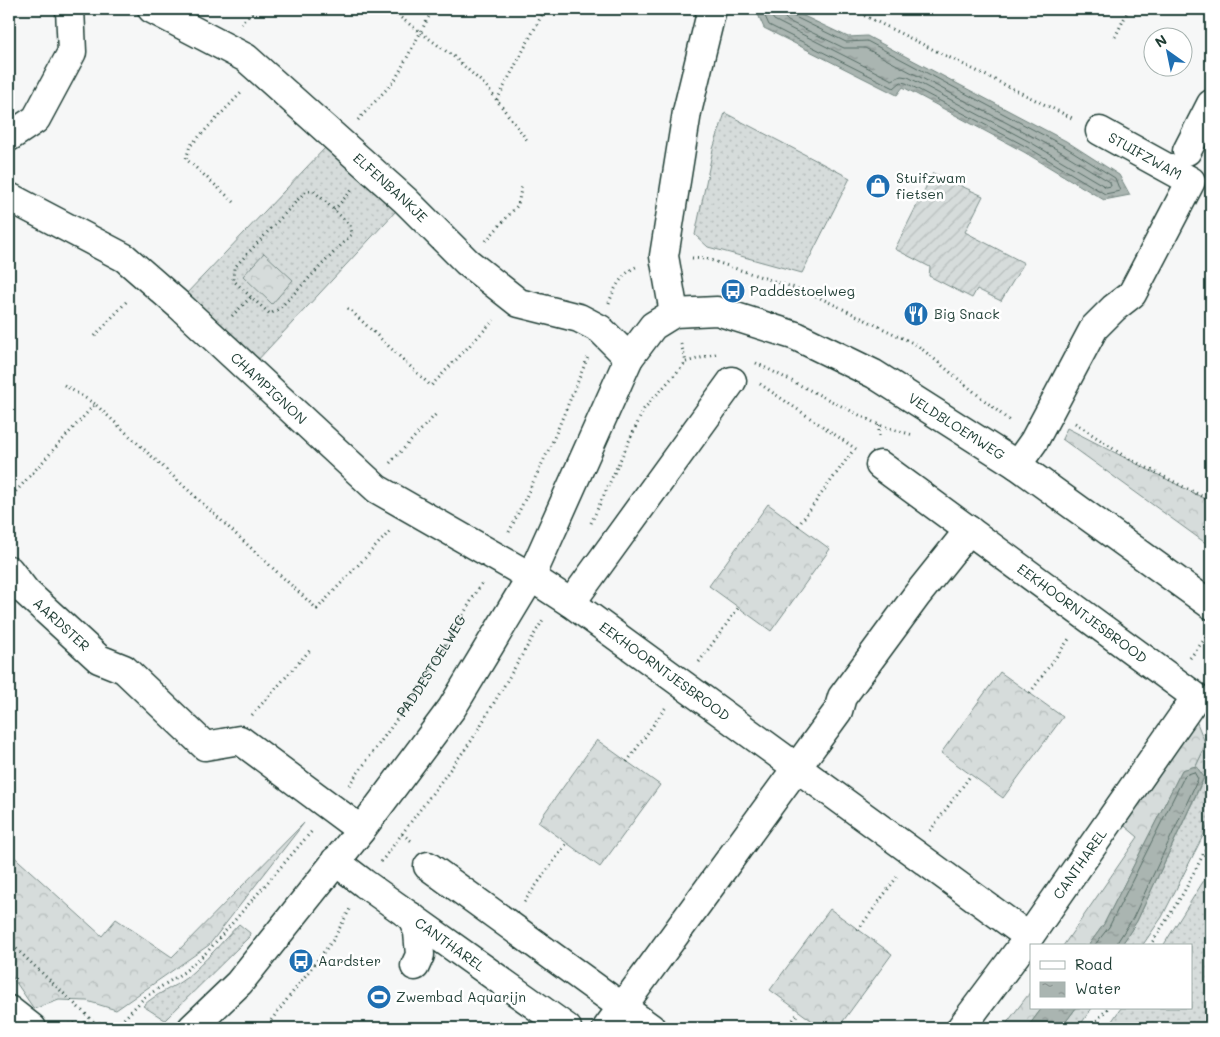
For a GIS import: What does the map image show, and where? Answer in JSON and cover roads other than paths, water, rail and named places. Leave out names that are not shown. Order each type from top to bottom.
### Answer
[{"type":"street","points":[[9,137],[36,118],[72,52],[70,9]]},
{"type":"street","name":"ELFENBANKJE","points":[[152,9],[246,58],[405,200],[468,262],[519,303],[579,318],[600,329],[629,358]]},
{"type":"street","points":[[192,1028],[239,983],[361,830],[452,708],[531,577],[629,358],[653,326],[674,314],[664,256],[687,112],[712,9]]},
{"type":"street","points":[[1187,151],[1211,104]]},
{"type":"street","name":"STUIFZWAM","points":[[1017,465],[1034,441],[1094,328],[1114,308],[1132,294],[1191,181],[1100,131]]},
{"type":"street","name":"CHAMPIGNON","points":[[9,197],[125,258],[148,277],[378,490],[531,577]]},
{"type":"street","name":"VELDBLOEMWEG","points":[[674,314],[717,311],[796,336],[874,374],[1017,465],[1211,605]]},
{"type":"street","points":[[571,602],[743,381]]},
{"type":"street","name":"EEKHOORNTJESBROOD","points":[[880,465],[1196,698]]},
{"type":"street","points":[[614,1018],[838,711],[842,697],[917,595],[969,530]]},
{"type":"street","name":"AARDSTER","points":[[9,570],[26,592],[99,659],[124,668],[205,746],[240,740],[361,830]]},
{"type":"street","name":"EEKHOORNTJESBROOD","points":[[531,577],[571,602],[1029,936]]},
{"type":"street","name":"CANTHAREL","points":[[961,1028],[1029,936],[1196,698]]},
{"type":"street","name":"CANTHAREL","points":[[335,861],[567,1028]]},
{"type":"street","points":[[428,866],[508,924],[614,1018],[651,1028]]},
{"type":"street","points":[[412,917],[418,932],[420,955],[415,966]]},
{"type":"street","points":[[9,1010],[32,1028]]},
{"type":"water","points":[[764,9],[789,9],[848,37],[867,36],[1066,141],[1119,175],[1130,195],[1104,200],[1024,152],[903,87],[897,95],[764,28],[757,12]]},
{"type":"water","points":[[1196,766],[1204,777],[1137,921],[1122,944],[1089,944],[1104,924],[1182,770]]},
{"type":"water","points":[[1040,1010],[1074,1010],[1061,1028],[1027,1028]]},
{"type":"place","name":"Stuifzwam fietsen","points":[[878,186]]},
{"type":"place","name":"Paddestoelweg","points":[[733,291]]},
{"type":"place","name":"Big Snack","points":[[916,314]]},
{"type":"place","name":"Aardster","points":[[301,961]]},
{"type":"place","name":"Zwembad Aquarijn","points":[[379,997]]}]
